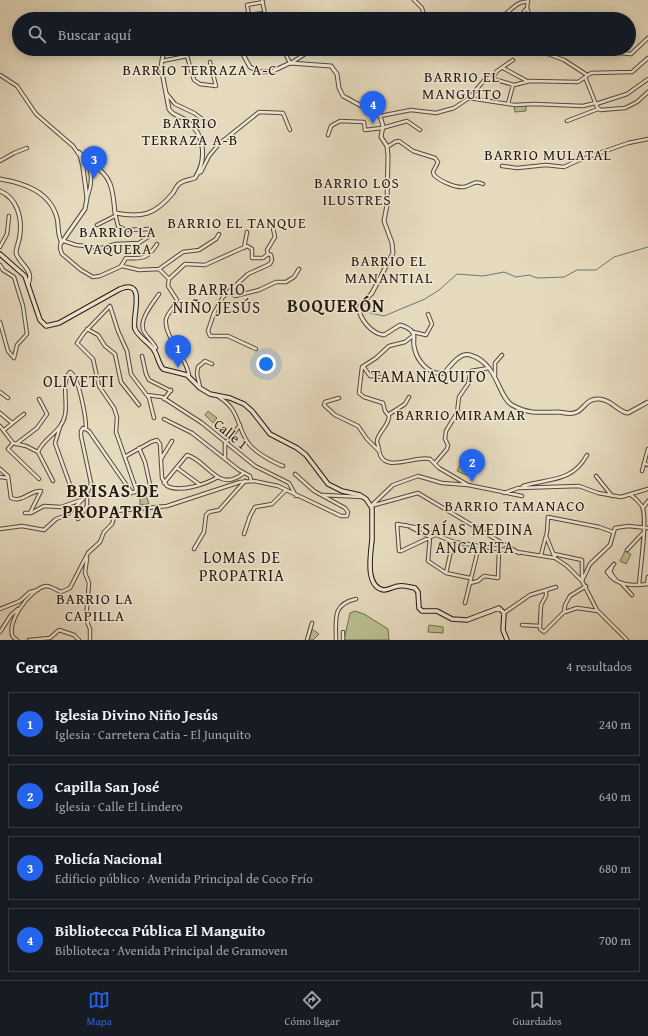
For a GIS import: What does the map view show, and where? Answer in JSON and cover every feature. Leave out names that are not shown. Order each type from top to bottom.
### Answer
[{"type":"main road","points":[[0,254],[22,272],[28,284],[40,320],[42,324],[48,326],[59,323],[120,289],[126,287],[132,288],[136,292],[137,298],[135,328],[154,349],[159,363],[165,371],[180,373],[189,377],[200,388],[219,396],[238,400],[248,407],[270,434],[297,448],[306,455],[325,482],[342,491],[364,497],[371,506],[372,541],[369,572],[371,578],[382,589],[399,586],[417,588],[419,608],[422,611],[437,611],[452,619],[467,620],[495,609],[502,610],[504,613],[503,630],[507,640]]},
{"type":"street","points":[[414,0],[422,8],[423,12]]},
{"type":"street","points":[[509,12],[518,2],[522,0],[528,1],[527,8],[528,12]]},
{"type":"street","points":[[248,12],[247,4],[263,1],[265,12]]},
{"type":"street","points":[[524,12],[527,8]]},
{"type":"street","points":[[636,49],[648,38]]},
{"type":"street","points":[[163,56],[162,61],[166,93],[172,113],[189,122],[202,139],[204,148],[198,173]]},
{"type":"street","points":[[162,61],[187,56],[194,80],[200,84],[216,86],[210,62]]},
{"type":"street","points":[[244,56],[250,67],[257,72],[273,71],[302,56]]},
{"type":"street","points":[[286,56],[290,63]]},
{"type":"street","points":[[553,56],[564,60],[586,76],[598,108]]},
{"type":"street","points":[[290,63],[331,66],[337,74],[339,88],[343,96],[380,116],[411,110],[432,113],[440,112],[460,105],[468,98],[484,78],[492,78],[513,85],[527,81],[580,82],[591,73],[630,72],[648,58]]},
{"type":"street","points":[[492,78],[513,60]]},
{"type":"street","points":[[503,68],[527,81]]},
{"type":"street","points":[[0,75],[17,86],[40,118],[77,150],[87,160],[90,166],[90,188],[84,212],[62,241]]},
{"type":"street","points":[[468,98],[508,104],[583,106],[627,94],[648,79]]},
{"type":"street","points":[[508,104],[513,85]]},
{"type":"street","points":[[567,121],[598,108],[625,108],[637,102],[648,92]]},
{"type":"street","points":[[166,93],[175,104],[188,110],[209,124]]},
{"type":"street","points":[[97,225],[115,215],[136,217],[148,213],[170,196],[179,183],[193,179],[198,173],[201,172],[209,156],[219,144],[259,112],[283,113],[290,130]]},
{"type":"street","points":[[380,116],[382,137],[387,147],[389,170],[384,221],[392,243],[393,253],[390,261],[381,273],[372,293],[360,304],[359,309],[364,321],[380,335],[386,335],[400,324],[413,334],[426,335],[432,324],[428,314]]},
{"type":"street","points":[[328,135],[331,126],[340,121],[364,122],[365,130],[382,128],[407,121],[420,130]]},
{"type":"street","points":[[502,166],[517,168],[546,165],[562,168],[628,143],[648,139]]},
{"type":"street","points":[[387,147],[399,141],[413,151],[435,158],[438,162],[433,172],[434,175],[446,182],[461,187],[476,182],[483,184]]},
{"type":"street","points":[[0,161],[27,148]]},
{"type":"street","points":[[77,150],[83,168],[87,198]]},
{"type":"street","points":[[62,241],[76,245],[102,248],[116,244],[139,243],[145,241],[152,233],[149,229],[124,229],[117,224],[112,189],[108,179],[95,167],[90,166],[83,168]]},
{"type":"street","points":[[0,179],[20,183],[43,195],[56,214],[62,241],[61,252],[74,264],[91,276],[98,276],[121,266],[128,266],[139,270],[159,269],[183,252],[199,250],[216,239],[219,234]]},
{"type":"street","points":[[0,191],[10,197],[17,206],[21,233],[16,253],[29,271],[30,279],[28,284]]},
{"type":"street","points":[[0,247],[7,234],[9,216]]},
{"type":"street","points":[[256,349],[228,336],[209,336],[214,313],[229,292],[248,274],[270,264],[272,258],[268,254],[267,250],[275,237],[272,224]]},
{"type":"street","points":[[244,248],[247,232]]},
{"type":"street","points":[[121,266],[126,258],[142,258],[150,255],[157,244]]},
{"type":"street","points":[[189,377],[188,369],[166,326],[168,314],[177,300],[167,284],[168,279],[185,264],[205,265],[247,246],[251,248],[252,258],[263,258],[268,254]]},
{"type":"street","points":[[0,265],[3,270],[14,277],[25,316],[27,334],[17,345],[14,358],[8,351],[0,322]]},
{"type":"street","points":[[159,269],[168,279]]},
{"type":"street","points":[[229,292],[236,296],[259,290],[276,282],[286,282],[294,277],[299,269]]},
{"type":"street","points":[[154,349],[156,348],[143,330],[143,326],[150,306],[159,294]]},
{"type":"street","points":[[122,495],[135,492],[136,490],[126,456],[116,432],[115,411],[98,386],[94,362],[77,343],[87,329],[110,306],[118,331],[127,351],[131,374],[150,402],[154,418]]},
{"type":"street","points":[[87,329],[98,335],[105,346],[115,354],[121,382],[139,405]]},
{"type":"street","points":[[413,334],[405,342],[389,346],[376,358],[363,366],[359,393],[383,403],[385,411],[388,415],[388,422],[377,440],[380,458],[388,463],[424,458],[430,459],[439,468],[468,485]]},
{"type":"street","points":[[413,334],[414,347],[419,360],[424,366],[438,373],[444,373],[454,361],[467,355],[472,356],[489,368],[495,375],[508,401],[527,411],[534,413],[572,414],[580,410],[588,402],[598,398],[606,401],[623,412],[628,413],[648,402]]},
{"type":"street","points":[[495,375],[495,363],[502,355]]},
{"type":"street","points":[[142,356],[149,380],[171,390],[164,399]]},
{"type":"street","points":[[200,388],[197,374],[198,367],[205,361],[212,364]]},
{"type":"street","points":[[363,366],[370,376],[381,377]]},
{"type":"street","points":[[435,463],[447,449],[448,445],[445,439],[446,431],[457,412],[460,397],[468,384],[471,371],[489,368]]},
{"type":"street","points":[[70,486],[55,443],[65,415],[67,384],[70,372],[73,374],[78,387],[86,428],[132,493]]},
{"type":"street","points":[[0,392],[8,398]]},
{"type":"street","name":"Calle 1","points":[[146,395],[164,399],[202,423],[255,466],[290,483],[296,496]]},
{"type":"street","points":[[219,396],[233,410],[250,446],[272,463],[283,466]]},
{"type":"street","points":[[388,415],[405,404],[409,396]]},
{"type":"street","points":[[338,398],[325,402],[324,405],[335,415],[358,426],[367,439],[379,451]]},
{"type":"street","points":[[39,399],[47,414],[34,431],[8,449],[39,479]]},
{"type":"street","points":[[0,413],[12,423]]},
{"type":"street","points":[[4,430],[24,414]]},
{"type":"street","points":[[164,419],[188,431],[250,476],[251,481]]},
{"type":"street","points":[[225,459],[226,443],[241,425]]},
{"type":"street","points":[[0,426],[15,444],[26,446],[38,452],[53,482]]},
{"type":"street","points":[[38,452],[42,444],[60,427]]},
{"type":"street","points":[[0,529],[22,526],[44,530],[56,519],[65,517],[83,499],[91,483],[81,432],[82,429],[86,428]]},
{"type":"street","points":[[126,456],[154,440],[158,441],[164,483],[169,488],[177,489],[200,484],[218,477]]},
{"type":"street","points":[[161,459],[172,441]]},
{"type":"street","points":[[138,448],[145,462],[151,489]]},
{"type":"street","points":[[642,471],[648,449]]},
{"type":"street","points":[[164,483],[187,455],[218,477],[231,480],[244,473]]},
{"type":"street","points":[[504,493],[560,478],[581,465],[587,455]]},
{"type":"street","points":[[644,463],[648,465]]},
{"type":"street","points":[[177,468],[200,484]]},
{"type":"street","points":[[0,469],[6,473],[10,496],[12,499],[22,499],[41,491],[30,513]]},
{"type":"street","points":[[0,609],[20,601],[30,592],[48,586],[61,592],[68,590],[90,551],[100,542],[104,532],[112,524],[116,511],[167,506],[245,481],[251,481],[266,483],[286,490],[296,496],[332,510],[341,516],[347,516],[348,512],[344,508],[321,495],[295,474]]},
{"type":"street","points":[[371,506],[382,497],[390,487],[413,476],[422,476],[450,484],[468,485],[522,496]]},
{"type":"street","points":[[596,476],[612,496]]},
{"type":"street","points":[[0,477],[8,478]]},
{"type":"street","points":[[194,549],[204,532],[206,515],[209,512],[219,510],[245,481]]},
{"type":"street","points":[[519,488],[579,486],[612,496],[621,497],[648,489]]},
{"type":"street","points":[[244,534],[250,516],[255,507],[272,504],[286,490]]},
{"type":"street","points":[[78,519],[87,506],[87,493]]},
{"type":"street","points":[[371,506],[418,493],[519,553]]},
{"type":"street","points":[[321,495],[364,497]]},
{"type":"street","points":[[630,495],[643,507],[648,508]]},
{"type":"street","points":[[25,513],[30,513],[44,506],[58,508],[83,499]]},
{"type":"street","points":[[627,550],[646,528],[643,507],[648,501]]},
{"type":"street","points":[[540,555],[546,536],[548,517],[599,527],[613,532]]},
{"type":"street","points":[[435,535],[401,552],[399,550],[397,524],[419,528],[453,542],[555,558],[567,566],[582,581],[598,611],[609,620],[627,640]]},
{"type":"street","points":[[406,525],[430,537]]},
{"type":"street","points":[[582,581],[590,564],[610,545],[615,528],[620,526],[646,528]]},
{"type":"street","points":[[639,585],[643,533]]},
{"type":"street","points":[[546,536],[555,558]]},
{"type":"street","points":[[430,537],[428,561],[446,573],[470,578]]},
{"type":"street","points":[[446,573],[453,542]]},
{"type":"street","points":[[465,602],[479,546]]},
{"type":"street","points":[[470,583],[478,581],[484,576],[498,578],[499,549]]},
{"type":"street","points":[[554,554],[582,560],[582,581]]},
{"type":"street","points":[[87,556],[85,573],[89,583],[86,619],[90,629],[90,640]]},
{"type":"street","points":[[632,595],[619,582],[610,572],[614,564],[607,572],[619,582],[639,585],[648,584],[648,577]]},
{"type":"street","points":[[564,612],[565,605],[570,596],[586,586]]},
{"type":"street","points":[[504,613],[530,595],[556,587]]},
{"type":"street","points":[[17,640],[13,637],[10,630],[13,618],[39,590]]},
{"type":"street","points":[[546,591],[541,604],[541,631],[545,631],[564,612],[577,608],[598,611]]},
{"type":"street","points":[[336,640],[336,619],[338,609],[346,602],[356,599]]},
{"type":"street","points":[[0,632],[11,615],[21,608]]},
{"type":"street","points":[[307,640],[312,623]]},
{"type":"street","points":[[522,624],[540,626]]},
{"type":"street","points":[[29,640],[50,638],[57,630],[60,630],[74,635],[79,640]]},
{"type":"street","points":[[343,632],[343,640]]},
{"type":"green space","points":[[526,105],[526,111],[515,112],[514,106]]},
{"type":"green space","points":[[208,411],[217,418],[213,423],[205,415]]},
{"type":"green space","points":[[460,465],[471,470],[469,476],[457,471]]},
{"type":"green space","points":[[143,495],[146,495],[149,504],[140,505],[140,498]]},
{"type":"green space","points":[[625,551],[631,554],[626,564],[620,561]]},
{"type":"green space","points":[[355,611],[364,614],[388,629],[389,640],[344,640],[350,613]]},
{"type":"green space","points":[[429,625],[443,627],[443,633],[428,632]]},
{"type":"green space","points":[[312,629],[319,634],[313,640],[309,640]]},
{"type":"waterway","points":[[370,313],[384,316],[425,299],[439,290],[457,274],[483,276],[504,272],[516,277],[529,275],[537,278],[564,277],[577,270],[596,270],[614,257],[648,247]]},
{"type":"place","name":"Bibliotecca Pública El Manguito","points":[[373,124]]},
{"type":"place","name":"Policía Nacional","points":[[94,179]]},
{"type":"place","name":"Iglesia Divino Niño Jesús","points":[[178,368]]},
{"type":"place","name":"Capilla San José","points":[[472,482]]},
{"type":"district","name":"BARRIO TERRAZA A-C","points":[[200,69]]},
{"type":"district","name":"BARRIO EL MANGUITO","points":[[462,84]]},
{"type":"district","name":"BARRIO TERRAZA A-B","points":[[190,130]]},
{"type":"district","name":"BARRIO MULATAL","points":[[548,154]]},
{"type":"district","name":"BARRIO LOS ILUSTRES","points":[[357,190]]},
{"type":"district","name":"BARRIO EL TANQUE","points":[[237,222]]},
{"type":"district","name":"BARRIO LA VAQUERA","points":[[118,240]]},
{"type":"district","name":"BARRIO EL MANANTIAL","points":[[389,268]]},
{"type":"district","name":"BARRIO NIÑO JESÚS","points":[[217,298]]},
{"type":"district","name":"BOQUERÓN","points":[[336,305]]},
{"type":"district","name":"TAMANAQUITO","points":[[429,376]]},
{"type":"district","name":"OLIVETTI","points":[[79,381]]},
{"type":"district","name":"BARRIO MIRAMAR","points":[[461,414]]},
{"type":"district","name":"BRISAS DE PROPATRIA","points":[[113,500]]},
{"type":"district","name":"BARRIO TAMANACO","points":[[515,505]]},
{"type":"district","name":"ISAÍAS MEDINA ANGARITA","points":[[475,538]]},
{"type":"district","name":"LOMAS DE PROPATRIA","points":[[242,566]]},
{"type":"district","name":"BARRIO LA CAPILLA","points":[[95,606]]}]
